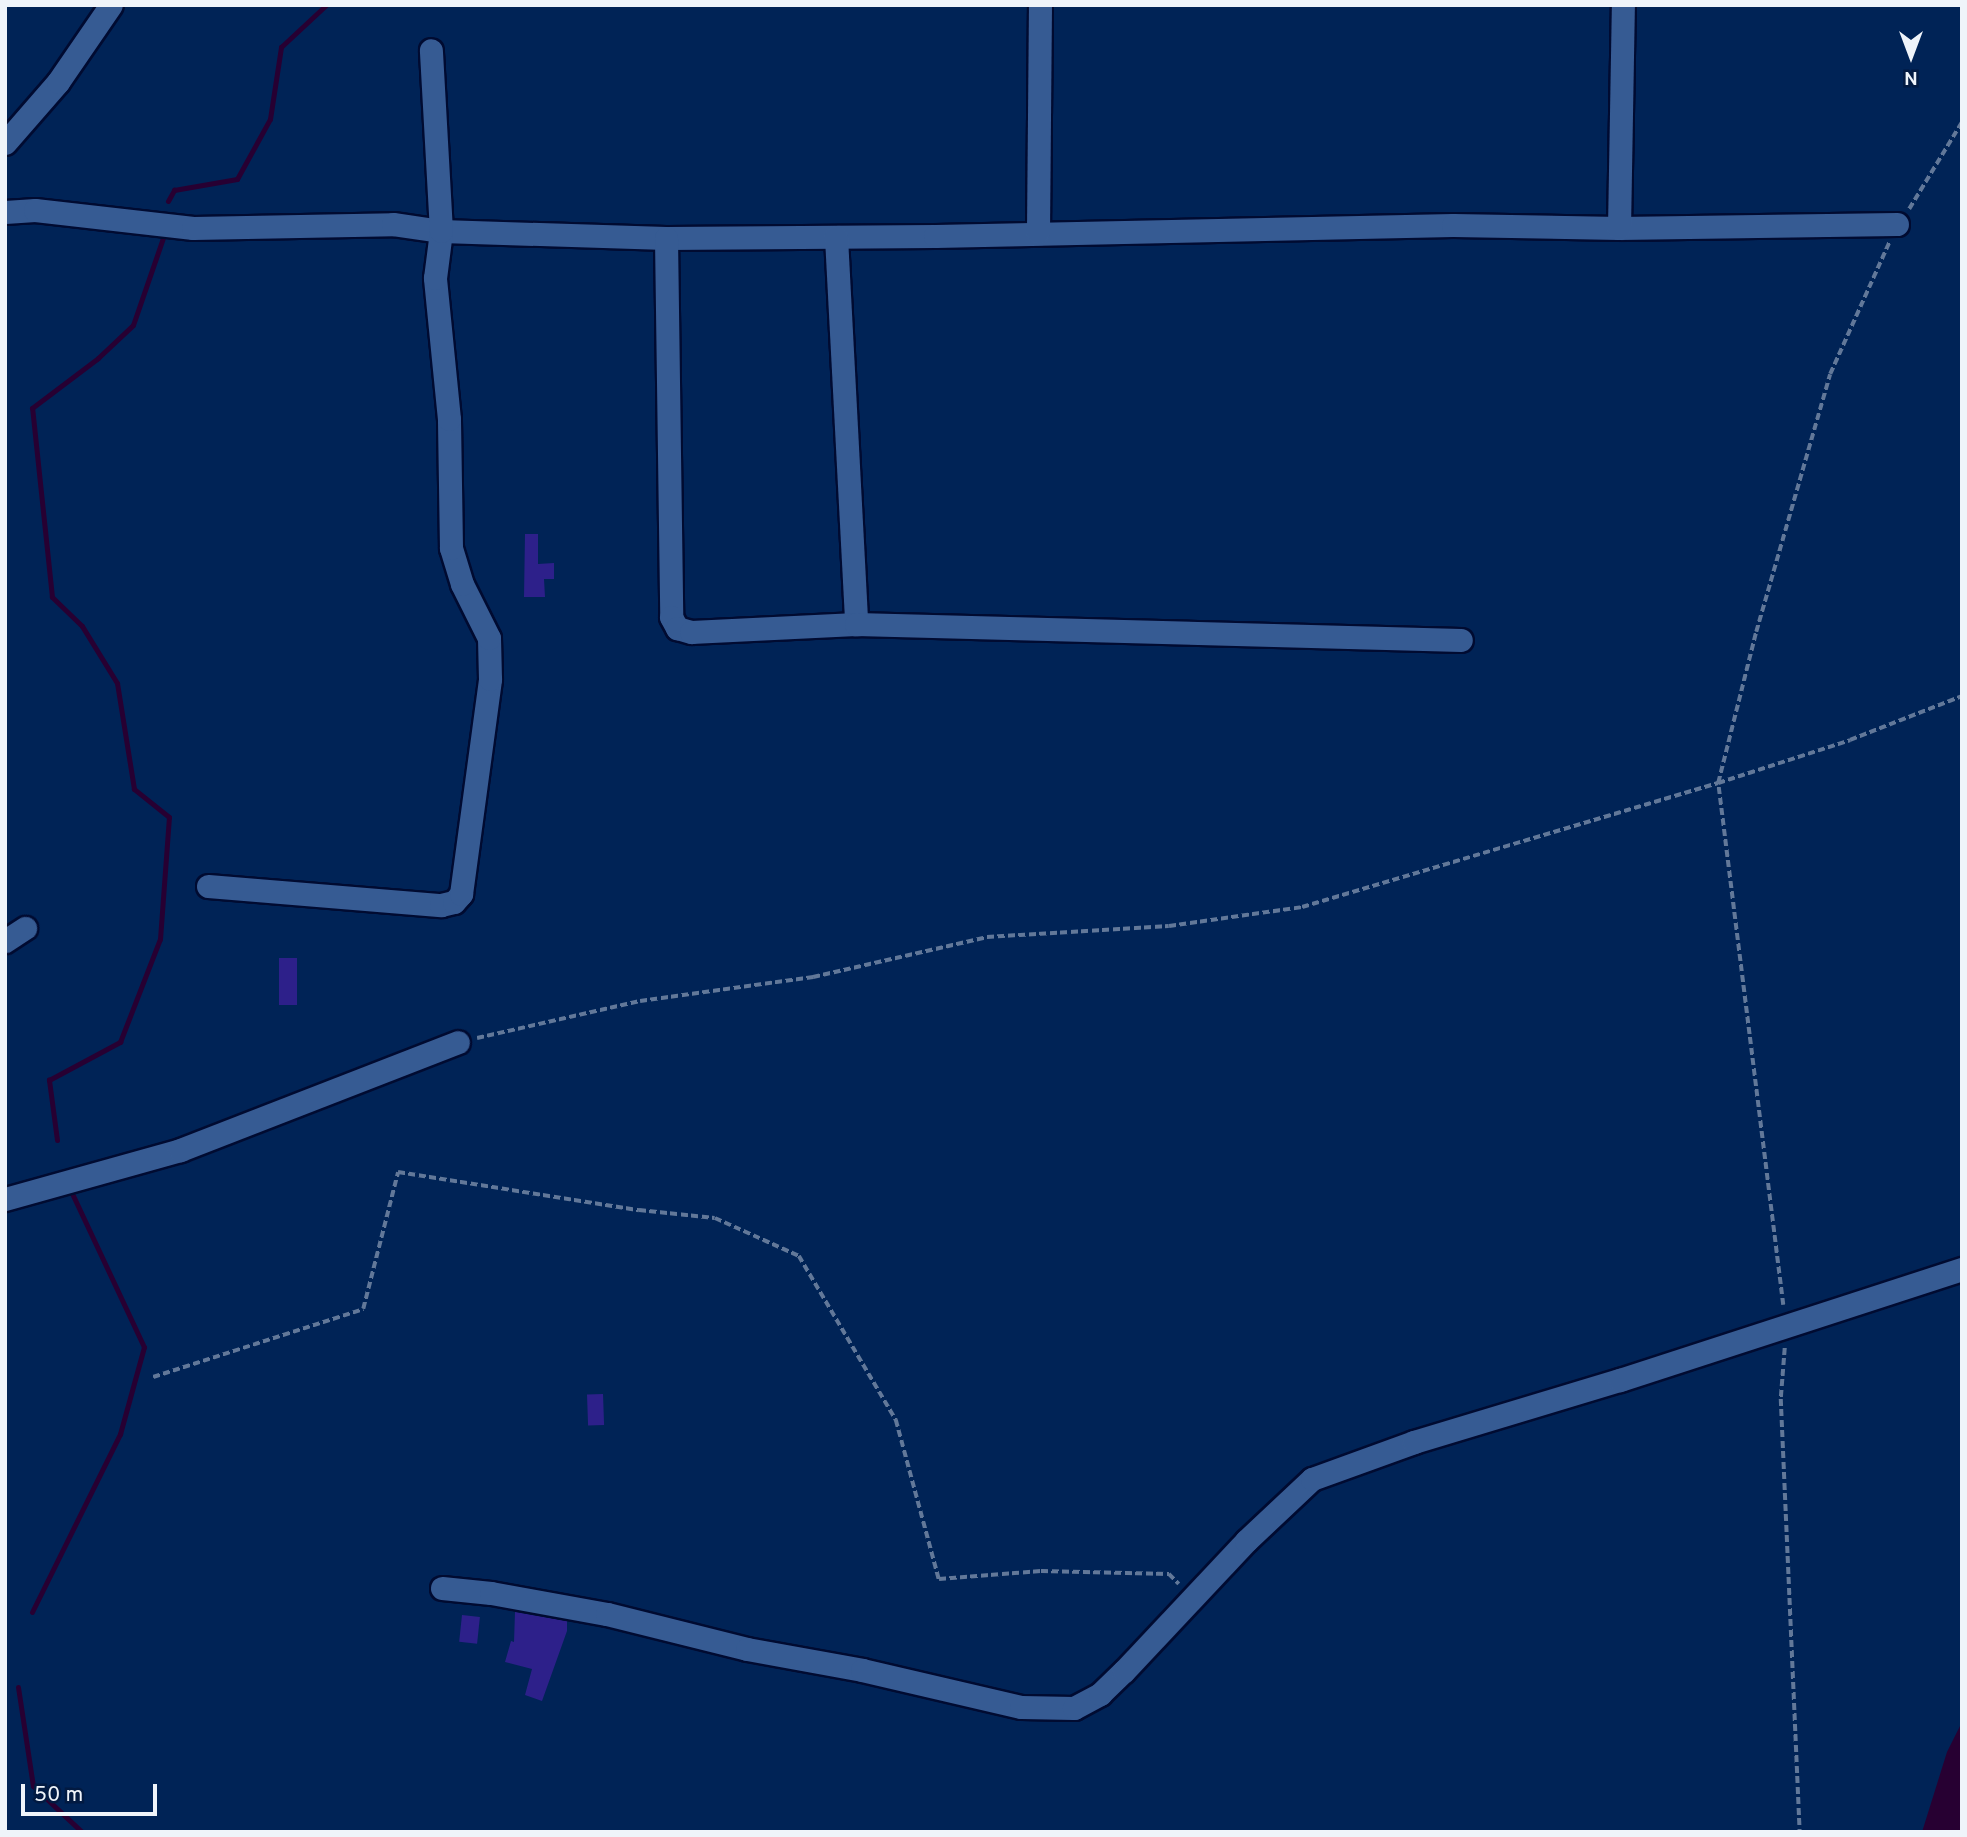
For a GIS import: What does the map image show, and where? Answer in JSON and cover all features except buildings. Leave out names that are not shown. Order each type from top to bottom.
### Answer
[{"type":"street","points":[[5,143],[58,82],[111,5]]},
{"type":"street","points":[[1038,232],[1040,5]]},
{"type":"street","points":[[1619,228],[1623,5]]},
{"type":"street","points":[[208,887],[442,905],[454,902],[461,894],[490,679],[489,638],[462,584],[451,548],[449,419],[435,278],[441,231],[431,50]]},
{"type":"street","points":[[5,212],[35,210],[192,228],[393,224],[441,231],[666,238],[1453,225],[1619,228],[1898,224]]},
{"type":"street","points":[[836,237],[856,624]]},
{"type":"street","points":[[666,238],[671,617],[677,628],[691,632],[856,624],[1461,640]]},
{"type":"street","points":[[5,941],[25,928]]},
{"type":"street","points":[[5,1199],[180,1150],[458,1042]]},
{"type":"street","points":[[442,1587],[607,1614],[747,1648],[862,1670],[1021,1707],[1046,1710],[1074,1708],[1100,1694],[1247,1541],[1312,1479],[1414,1442],[1786,1328],[1962,1269]]},
{"type":"path","points":[[1800,1832],[1781,1399],[1786,1328],[1718,783],[1756,632],[1830,374],[1898,224],[1918,198],[1962,122]]},
{"type":"path","points":[[458,1042],[640,1001],[813,977],[987,937],[1169,926],[1302,907],[1718,783],[1850,740],[1962,696]]},
{"type":"path","points":[[153,1377],[363,1309],[398,1172],[639,1210],[715,1218],[799,1256],[897,1420],[939,1579],[1041,1571],[1169,1574],[1192,1599]]},
{"type":"shaded area","points":[[1962,1722],[1962,1832],[1922,1832],[1947,1752]]},
{"type":"waterway","points":[[168,201],[174,190],[237,179],[270,119],[281,47],[326,5]]},
{"type":"waterway","points":[[57,1140],[49,1080],[120,1042],[160,939],[169,817],[134,789],[117,683],[82,626],[52,597],[32,408],[98,358],[133,325],[163,238]]},
{"type":"waterway","points":[[32,1612],[120,1434],[144,1347],[69,1187]]},
{"type":"waterway","points":[[18,1687],[33,1786],[82,1832]]}]
